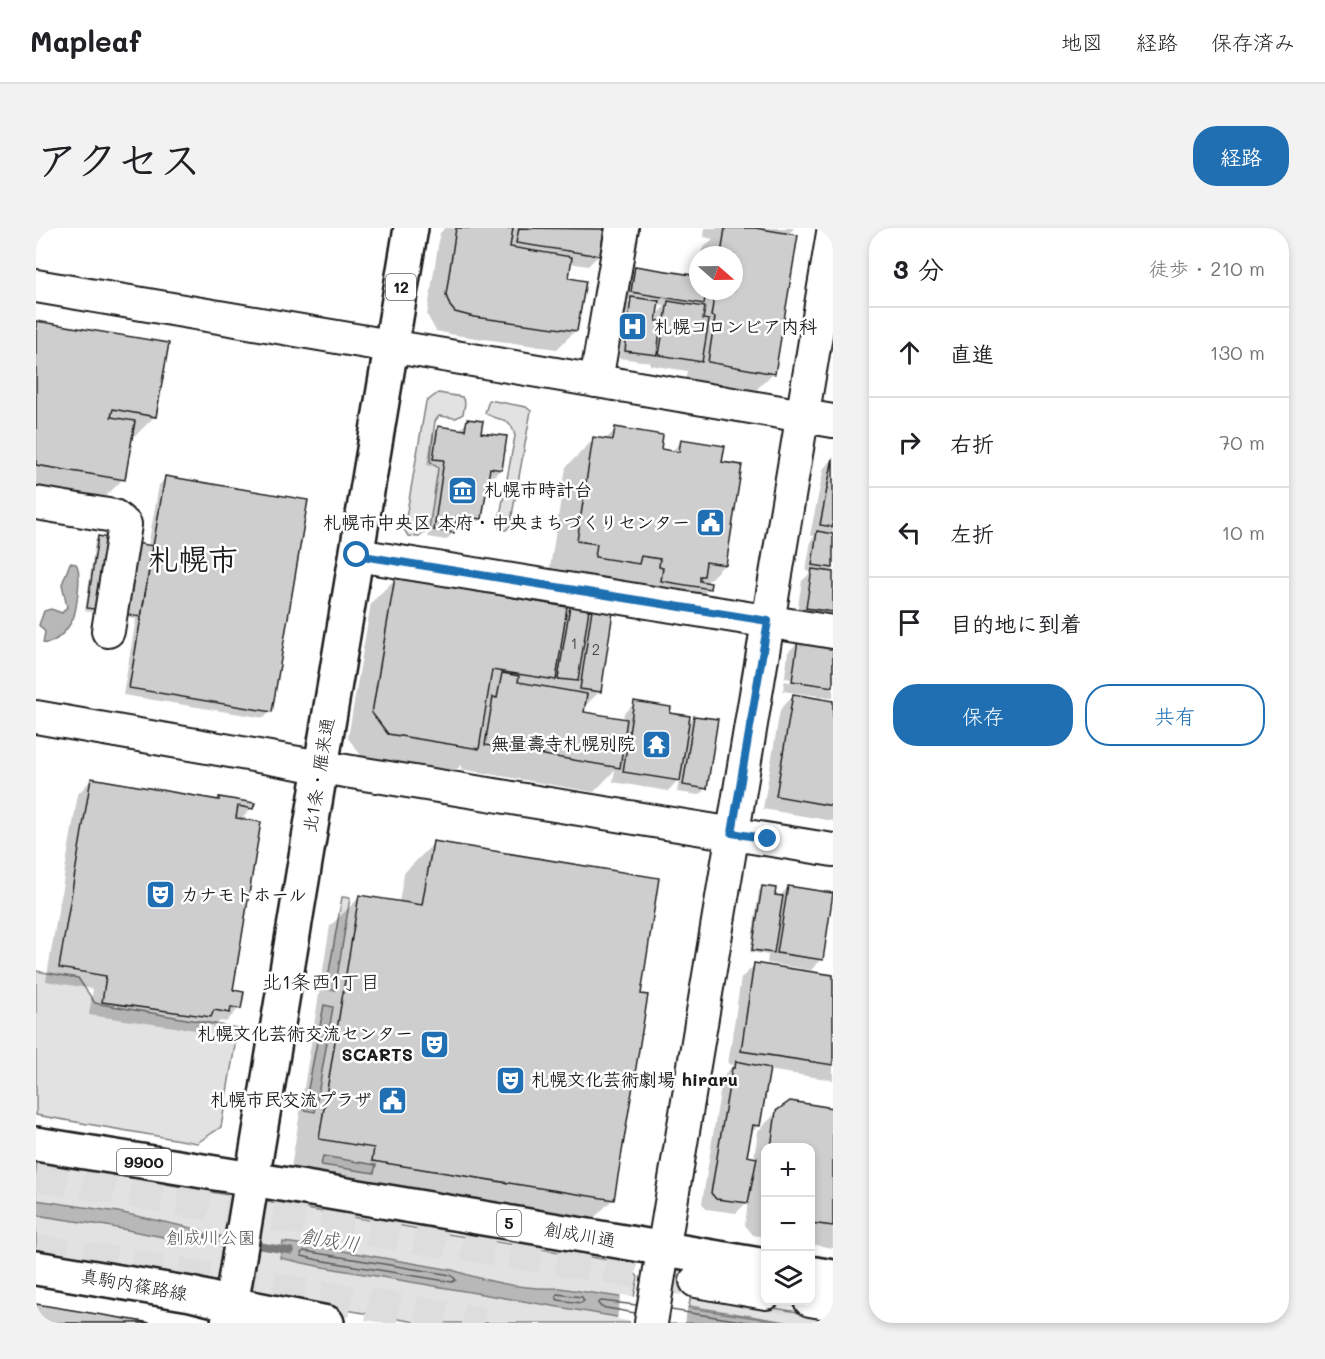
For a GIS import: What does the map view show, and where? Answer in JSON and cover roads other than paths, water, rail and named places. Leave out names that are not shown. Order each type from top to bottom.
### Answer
[{"type":"main road","name":"北1条・雁来通","points":[[230,1314],[411,228]]},
{"type":"main road","name":"9900","points":[[36,1144],[252,1179]]},
{"type":"main road","name":"創成川通","points":[[252,1179],[761,1265]]},
{"type":"main road","name":"真駒内篠路線","points":[[36,1268],[191,1294],[230,1314]]},
{"type":"main road","points":[[815,1274],[833,1277]]},
{"type":"main road","points":[[230,1314],[327,1323]]},
{"type":"street","points":[[597,381],[622,228]]},
{"type":"street","points":[[653,1309],[833,233]]},
{"type":"street","points":[[36,286],[833,421]]},
{"type":"street","points":[[36,503],[114,516],[125,525],[108,632]]},
{"type":"street","points":[[357,555],[833,632]]},
{"type":"street","points":[[36,717],[321,767],[833,850]]},
{"type":"street","points":[[696,1281],[761,1292]]},
{"type":"street","points":[[815,1301],[833,1304]]},
{"type":"water","points":[[70,563],[76,564],[79,574],[74,616],[66,630],[57,638],[43,643],[45,632],[39,625],[44,611],[51,609],[62,613],[67,607],[62,584]]},
{"type":"water","points":[[36,1200],[118,1212],[201,1230],[199,1244],[36,1215]]},
{"type":"water","points":[[283,1242],[452,1270],[505,1284],[533,1288],[560,1288],[789,1323],[661,1323],[617,1317],[280,1258]]},
{"type":"waterway","name":"創成川","points":[[192,1234],[232,1241]]},
{"type":"waterway","name":"創成川","points":[[249,1244],[291,1251]]},
{"type":"tunnel","points":[[36,1175],[248,1211],[696,1281]]},
{"type":"tunnel","points":[[36,1250],[483,1323]]},
{"type":"place","name":"札幌コロンビア内科","points":[[633,327]]},
{"type":"place","name":"札幌市時計台","points":[[463,490]]},
{"type":"place","name":"札幌市中央区 本府・中央まちづくりセンター","points":[[711,523]]},
{"type":"place","name":"無量壽寺札幌別院","points":[[656,744]]},
{"type":"place","name":"カナモトホール","points":[[160,895]]},
{"type":"place","name":"札幌文化芸術交流センター SCARTS","points":[[434,1044]]},
{"type":"place","name":"札幌文化芸術劇場 hiraru","points":[[510,1080]]},
{"type":"place","name":"札幌市民交流プラザ","points":[[393,1100]]},
{"type":"district","name":"札幌市","points":[[193,560]]},
{"type":"district","name":"北1条西1丁目","points":[[321,982]]},
{"type":"park label","name":"創成川公園","points":[[211,1238]]}]
